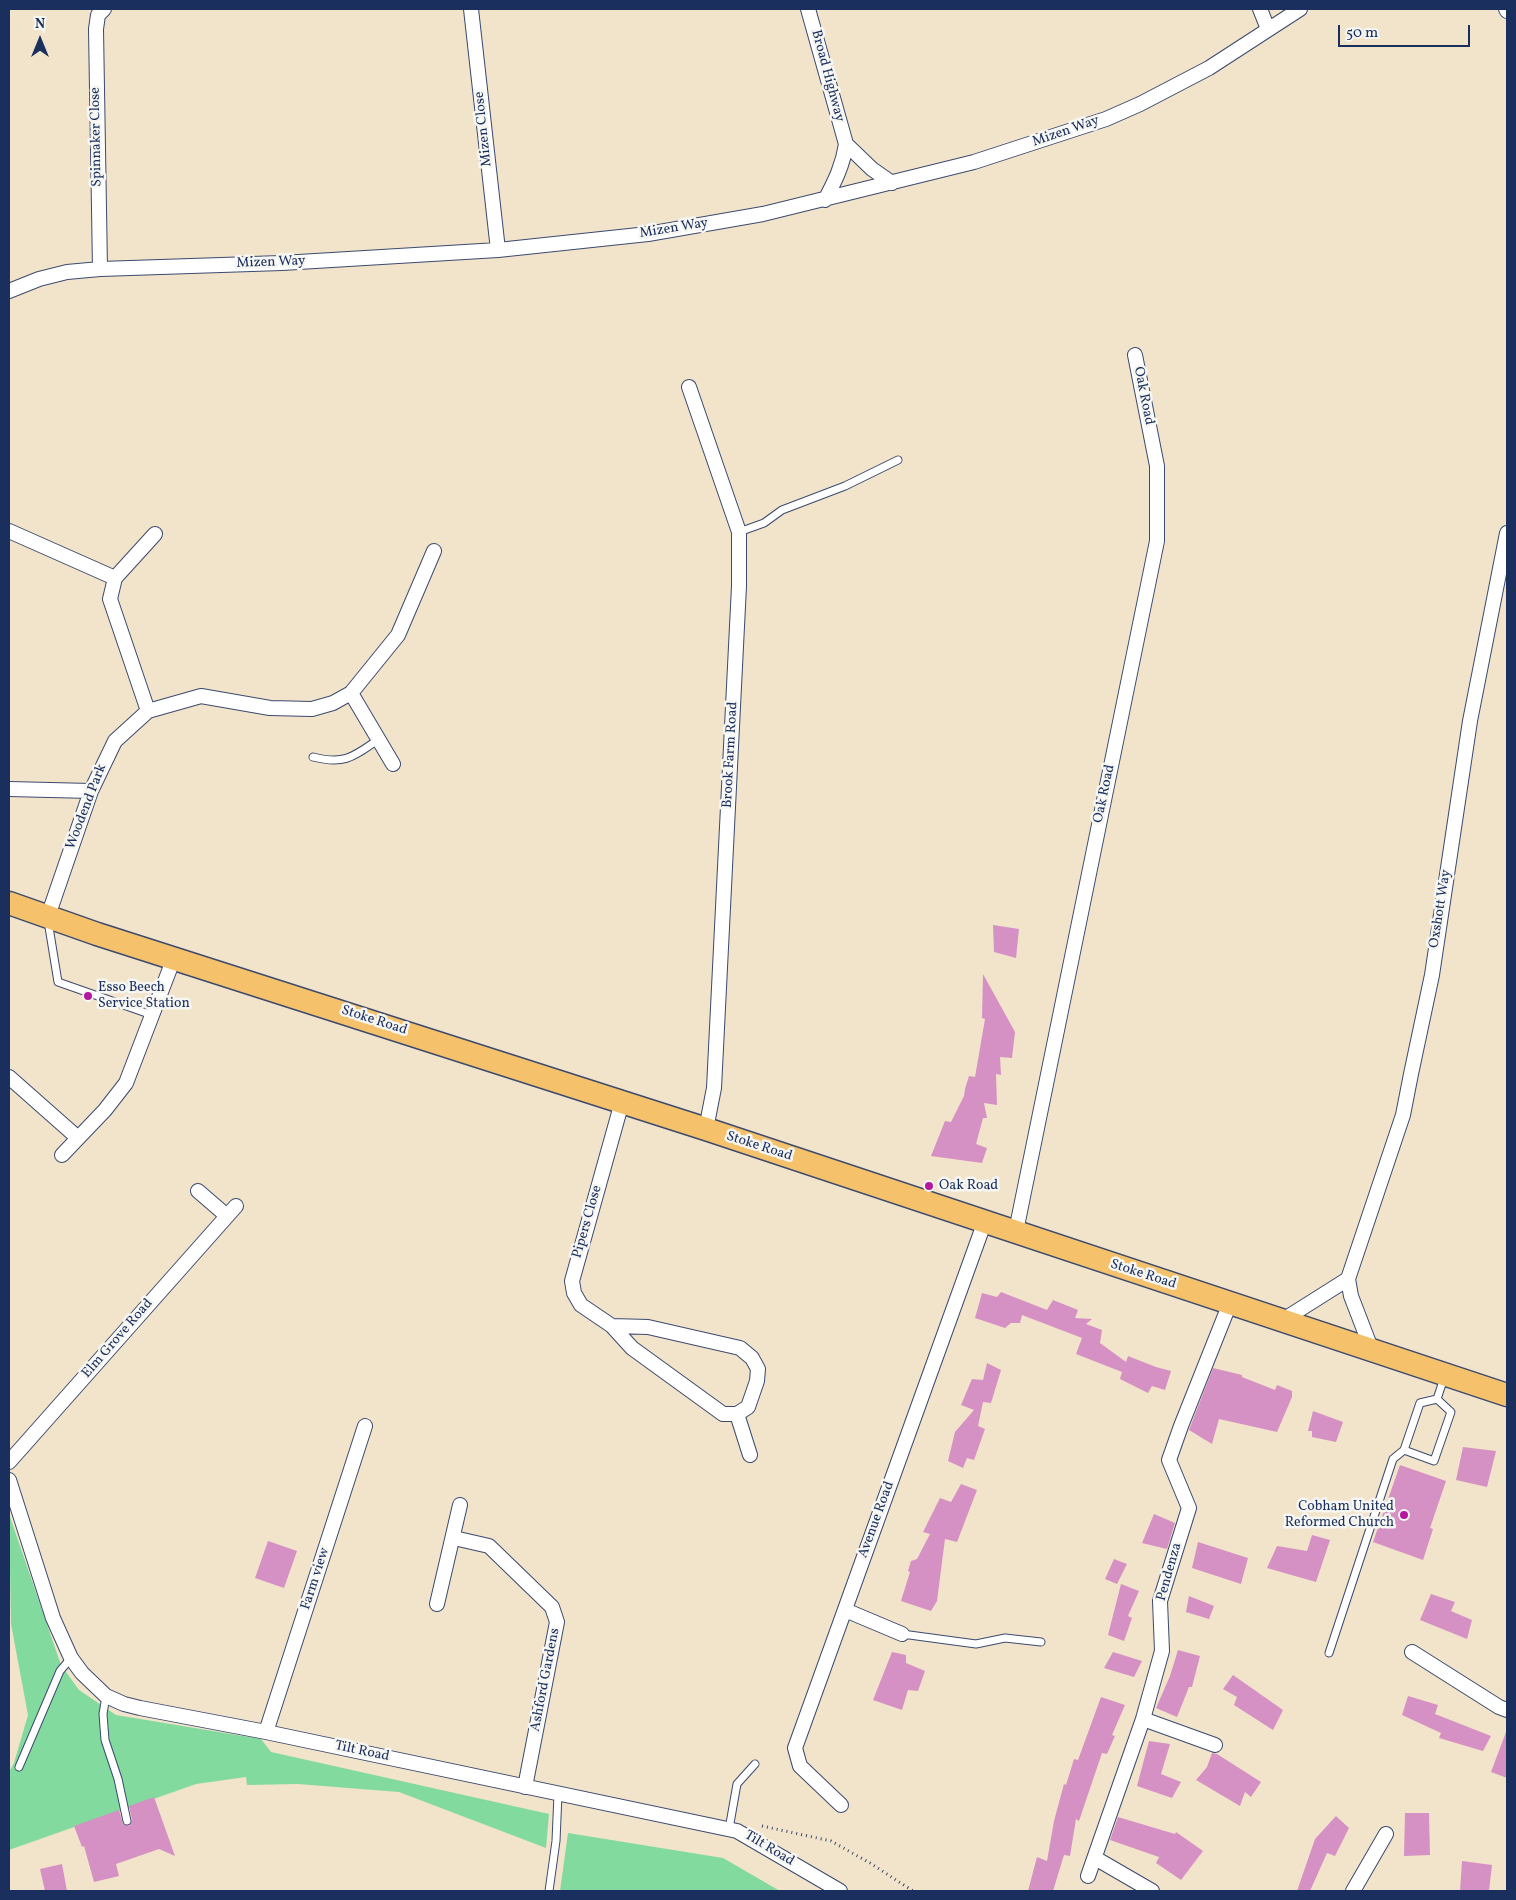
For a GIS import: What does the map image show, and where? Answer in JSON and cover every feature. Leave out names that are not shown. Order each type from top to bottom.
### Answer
[{"type":"main road","name":"Stoke Road","points":[[9,903],[97,934],[706,1129],[1371,1348],[1507,1395]]},
{"type":"street","name":"Spinnaker Close","points":[[100,269],[96,29],[98,15],[104,9]]},
{"type":"street","name":"Mizen Close","points":[[471,9],[498,250]]},
{"type":"street","name":"Broad Highway","points":[[808,9],[846,144],[839,175],[825,200]]},
{"type":"street","points":[[1260,9],[1268,29]]},
{"type":"street","name":"Mizen Way","points":[[9,291],[39,279],[66,272],[100,269],[282,263],[498,250],[656,232],[735,219],[825,200],[974,162],[1106,119],[1140,104],[1209,68],[1300,9]]},
{"type":"street","points":[[846,144],[872,169],[892,183]]},
{"type":"street","name":"Oak Road","points":[[1016,1232],[1157,541],[1157,466],[1135,356]]},
{"type":"street","name":"Brook Farm Road","points":[[689,387],[739,532],[739,596],[714,1088],[706,1129]]},
{"type":"street","points":[[9,531],[115,578]]},
{"type":"street","name":"Oxshott Way","points":[[1348,1279],[1404,1106],[1432,975],[1470,721],[1507,533]]},
{"type":"street","points":[[148,711],[110,600],[115,578],[156,534]]},
{"type":"street","name":"Woodend Park","points":[[48,916],[90,791],[114,741],[148,711],[202,696],[270,708],[312,709],[333,703],[351,693],[398,635],[434,551]]},
{"type":"street","points":[[351,693],[393,764]]},
{"type":"street","points":[[9,789],[90,791]]},
{"type":"street","points":[[62,1155],[105,1110],[126,1083],[174,958]]},
{"type":"street","points":[[9,1077],[78,1138]]},
{"type":"street","name":"Pipers Close","points":[[622,1102],[572,1281],[574,1293],[581,1305],[612,1326],[632,1348],[723,1414],[737,1414]]},
{"type":"street","name":"Elm Grove Road","points":[[9,1462],[231,1211],[198,1191]]},
{"type":"street","name":"Avenue Road","points":[[841,1805],[800,1766],[795,1748],[985,1221]]},
{"type":"street","points":[[1283,1320],[1348,1279],[1351,1296],[1371,1348]]},
{"type":"street","name":"Pendenza","points":[[1088,1876],[1143,1719],[1162,1651],[1160,1601],[1189,1508],[1169,1460],[1230,1303]]},
{"type":"street","points":[[612,1326],[648,1327],[740,1348],[752,1358],[758,1369],[757,1381],[748,1406],[737,1414],[750,1455]]},
{"type":"street","name":"Farm view","points":[[266,1732],[365,1426]]},
{"type":"street","name":"Tilt Road","points":[[9,1480],[53,1618],[71,1658],[88,1680],[106,1696],[124,1704],[140,1708],[266,1732],[733,1830],[840,1891]]},
{"type":"street","points":[[437,1604],[454,1538],[460,1505]]},
{"type":"street","name":"Ashford Gardens","points":[[454,1538],[488,1546],[552,1607],[557,1622],[526,1787]]},
{"type":"street","points":[[845,1610],[902,1634]]},
{"type":"street","points":[[1412,1652],[1507,1710]]},
{"type":"street","points":[[1143,1719],[1215,1745]]},
{"type":"street","points":[[1353,1891],[1386,1834]]},
{"type":"street","points":[[1095,1858],[1152,1891]]},
{"type":"lane","points":[[739,532],[764,523],[782,510],[845,486],[898,460]]},
{"type":"lane","points":[[313,756],[328,760],[342,760],[354,755],[379,739]]},
{"type":"lane","points":[[48,916],[58,982],[152,1015]]},
{"type":"lane","points":[[1436,1399],[1445,1374]]},
{"type":"lane","points":[[1329,1653],[1393,1459],[1404,1450],[1420,1403],[1436,1399]]},
{"type":"lane","points":[[1404,1450],[1434,1461],[1450,1412],[1436,1399]]},
{"type":"lane","points":[[902,1634],[976,1644],[1005,1638],[1041,1642]]},
{"type":"lane","points":[[19,1767],[60,1670],[71,1658]]},
{"type":"lane","points":[[106,1696],[103,1714],[105,1740],[118,1779],[127,1821]]},
{"type":"lane","points":[[733,1830],[737,1784],[755,1764]]},
{"type":"lane","points":[[549,1891],[556,1841],[558,1794]]},
{"type":"path","points":[[733,1830],[741,1822],[831,1841],[870,1863],[913,1891]]},
{"type":"green space","points":[[9,1514],[61,1665],[79,1690],[116,1715],[261,1739],[271,1752],[549,1814],[546,1848],[399,1792],[298,1784],[247,1785],[246,1777],[196,1784],[9,1850],[9,1772],[14,1763],[28,1715],[11,1624]]},
{"type":"green space","points":[[568,1833],[723,1858],[780,1891],[560,1891]]},
{"type":"building","points":[[993,925],[1019,929],[1016,958],[994,952]]},
{"type":"building","points":[[983,974],[1015,1032],[1012,1058],[1000,1057],[1001,1075],[996,1074],[997,1105],[984,1103],[987,1118],[983,1118],[976,1144],[987,1148],[982,1163],[931,1156],[945,1121],[951,1122],[964,1096],[969,1076],[975,1077],[985,1019],[982,1018]]},
{"type":"building","points":[[1001,1292],[1047,1310],[1053,1300],[1078,1310],[1075,1318],[1092,1319],[1086,1324],[1102,1330],[1100,1343],[1126,1362],[1128,1356],[1171,1371],[1165,1390],[1152,1386],[1148,1393],[1120,1379],[1122,1372],[1076,1354],[1082,1338],[1022,1315],[1020,1323],[1011,1323],[1005,1328],[975,1318],[982,1293],[997,1297]]},
{"type":"building","points":[[987,1363],[1001,1370],[991,1403],[983,1402],[978,1426],[985,1429],[974,1460],[967,1458],[963,1468],[948,1461],[955,1432],[974,1410],[961,1405],[972,1379],[983,1380]]},
{"type":"building","points":[[1213,1368],[1242,1375],[1242,1377],[1275,1390],[1277,1385],[1292,1391],[1292,1397],[1277,1432],[1219,1419],[1212,1444],[1189,1430]]},
{"type":"building","points":[[1313,1411],[1343,1422],[1336,1442],[1312,1437],[1312,1431],[1308,1431]]},
{"type":"building","points":[[1463,1447],[1496,1451],[1487,1487],[1456,1480]]},
{"type":"building","name":"Cobham United Reformed Church","points":[[1400,1465],[1446,1481],[1430,1528],[1433,1529],[1423,1560],[1373,1542]]},
{"type":"building","points":[[961,1484],[977,1490],[957,1542],[945,1539],[937,1601],[931,1611],[901,1601],[910,1572],[908,1571],[911,1561],[917,1559],[930,1534],[923,1532],[940,1498],[951,1502]]},
{"type":"building","points":[[1154,1514],[1175,1523],[1167,1549],[1142,1543]]},
{"type":"building","points":[[1312,1535],[1330,1540],[1316,1582],[1267,1568],[1277,1546],[1307,1551]]},
{"type":"building","points":[[268,1541],[297,1551],[284,1588],[255,1578]]},
{"type":"building","points":[[1198,1542],[1248,1558],[1241,1584],[1192,1568]]},
{"type":"building","points":[[1114,1559],[1127,1564],[1117,1584],[1105,1579]]},
{"type":"building","points":[[1121,1584],[1139,1591],[1128,1616],[1132,1618],[1124,1641],[1108,1635]]},
{"type":"building","points":[[1431,1594],[1455,1602],[1451,1611],[1472,1620],[1467,1639],[1420,1620]]},
{"type":"building","points":[[1189,1596],[1214,1606],[1209,1619],[1186,1612]]},
{"type":"building","points":[[1178,1650],[1200,1656],[1192,1687],[1189,1687],[1177,1717],[1156,1708],[1170,1676]]},
{"type":"building","points":[[892,1652],[906,1655],[906,1663],[925,1671],[918,1691],[908,1690],[902,1710],[873,1700]]},
{"type":"building","points":[[1113,1652],[1142,1661],[1134,1677],[1104,1668]]},
{"type":"building","points":[[1233,1675],[1283,1710],[1273,1730],[1234,1705],[1237,1697],[1223,1689]]},
{"type":"building","points":[[1408,1696],[1438,1705],[1435,1714],[1491,1736],[1483,1751],[1439,1738],[1441,1733],[1402,1715]]},
{"type":"building","points":[[1101,1697],[1125,1705],[1112,1735],[1115,1736],[1107,1754],[1102,1753],[1079,1821],[1076,1819],[1070,1856],[1064,1855],[1053,1891],[1028,1891],[1037,1857],[1047,1861],[1054,1821],[1064,1784],[1066,1785],[1074,1759],[1078,1760]]},
{"type":"building","points":[[1507,1732],[1507,1778],[1491,1772]]},
{"type":"building","points":[[1149,1741],[1170,1744],[1161,1774],[1181,1782],[1172,1798],[1137,1786]]},
{"type":"building","points":[[1212,1753],[1217,1754],[1261,1782],[1251,1797],[1245,1792],[1240,1806],[1196,1780],[1207,1767]]},
{"type":"building","points":[[154,1797],[175,1856],[159,1849],[116,1864],[119,1876],[94,1882],[84,1846],[82,1847],[74,1826],[119,1810],[123,1824],[129,1826],[132,1820],[129,1806]]},
{"type":"building","points":[[1405,1813],[1429,1813],[1430,1855],[1404,1856]]},
{"type":"building","points":[[1336,1816],[1349,1828],[1335,1856],[1327,1853],[1310,1891],[1297,1891],[1315,1839]]},
{"type":"building","points":[[1118,1817],[1175,1834],[1176,1832],[1203,1851],[1181,1880],[1156,1863],[1159,1857],[1110,1840]]},
{"type":"building","points":[[1462,1861],[1492,1865],[1489,1891],[1460,1891]]},
{"type":"building","points":[[62,1864],[67,1891],[45,1891],[40,1869]]},
{"type":"place","name":"Esso Beech Service Station","points":[[88,996]]},
{"type":"place","name":"Oak Road","points":[[929,1186]]},
{"type":"place","name":"Cobham United Reformed Church","points":[[1404,1515]]}]
